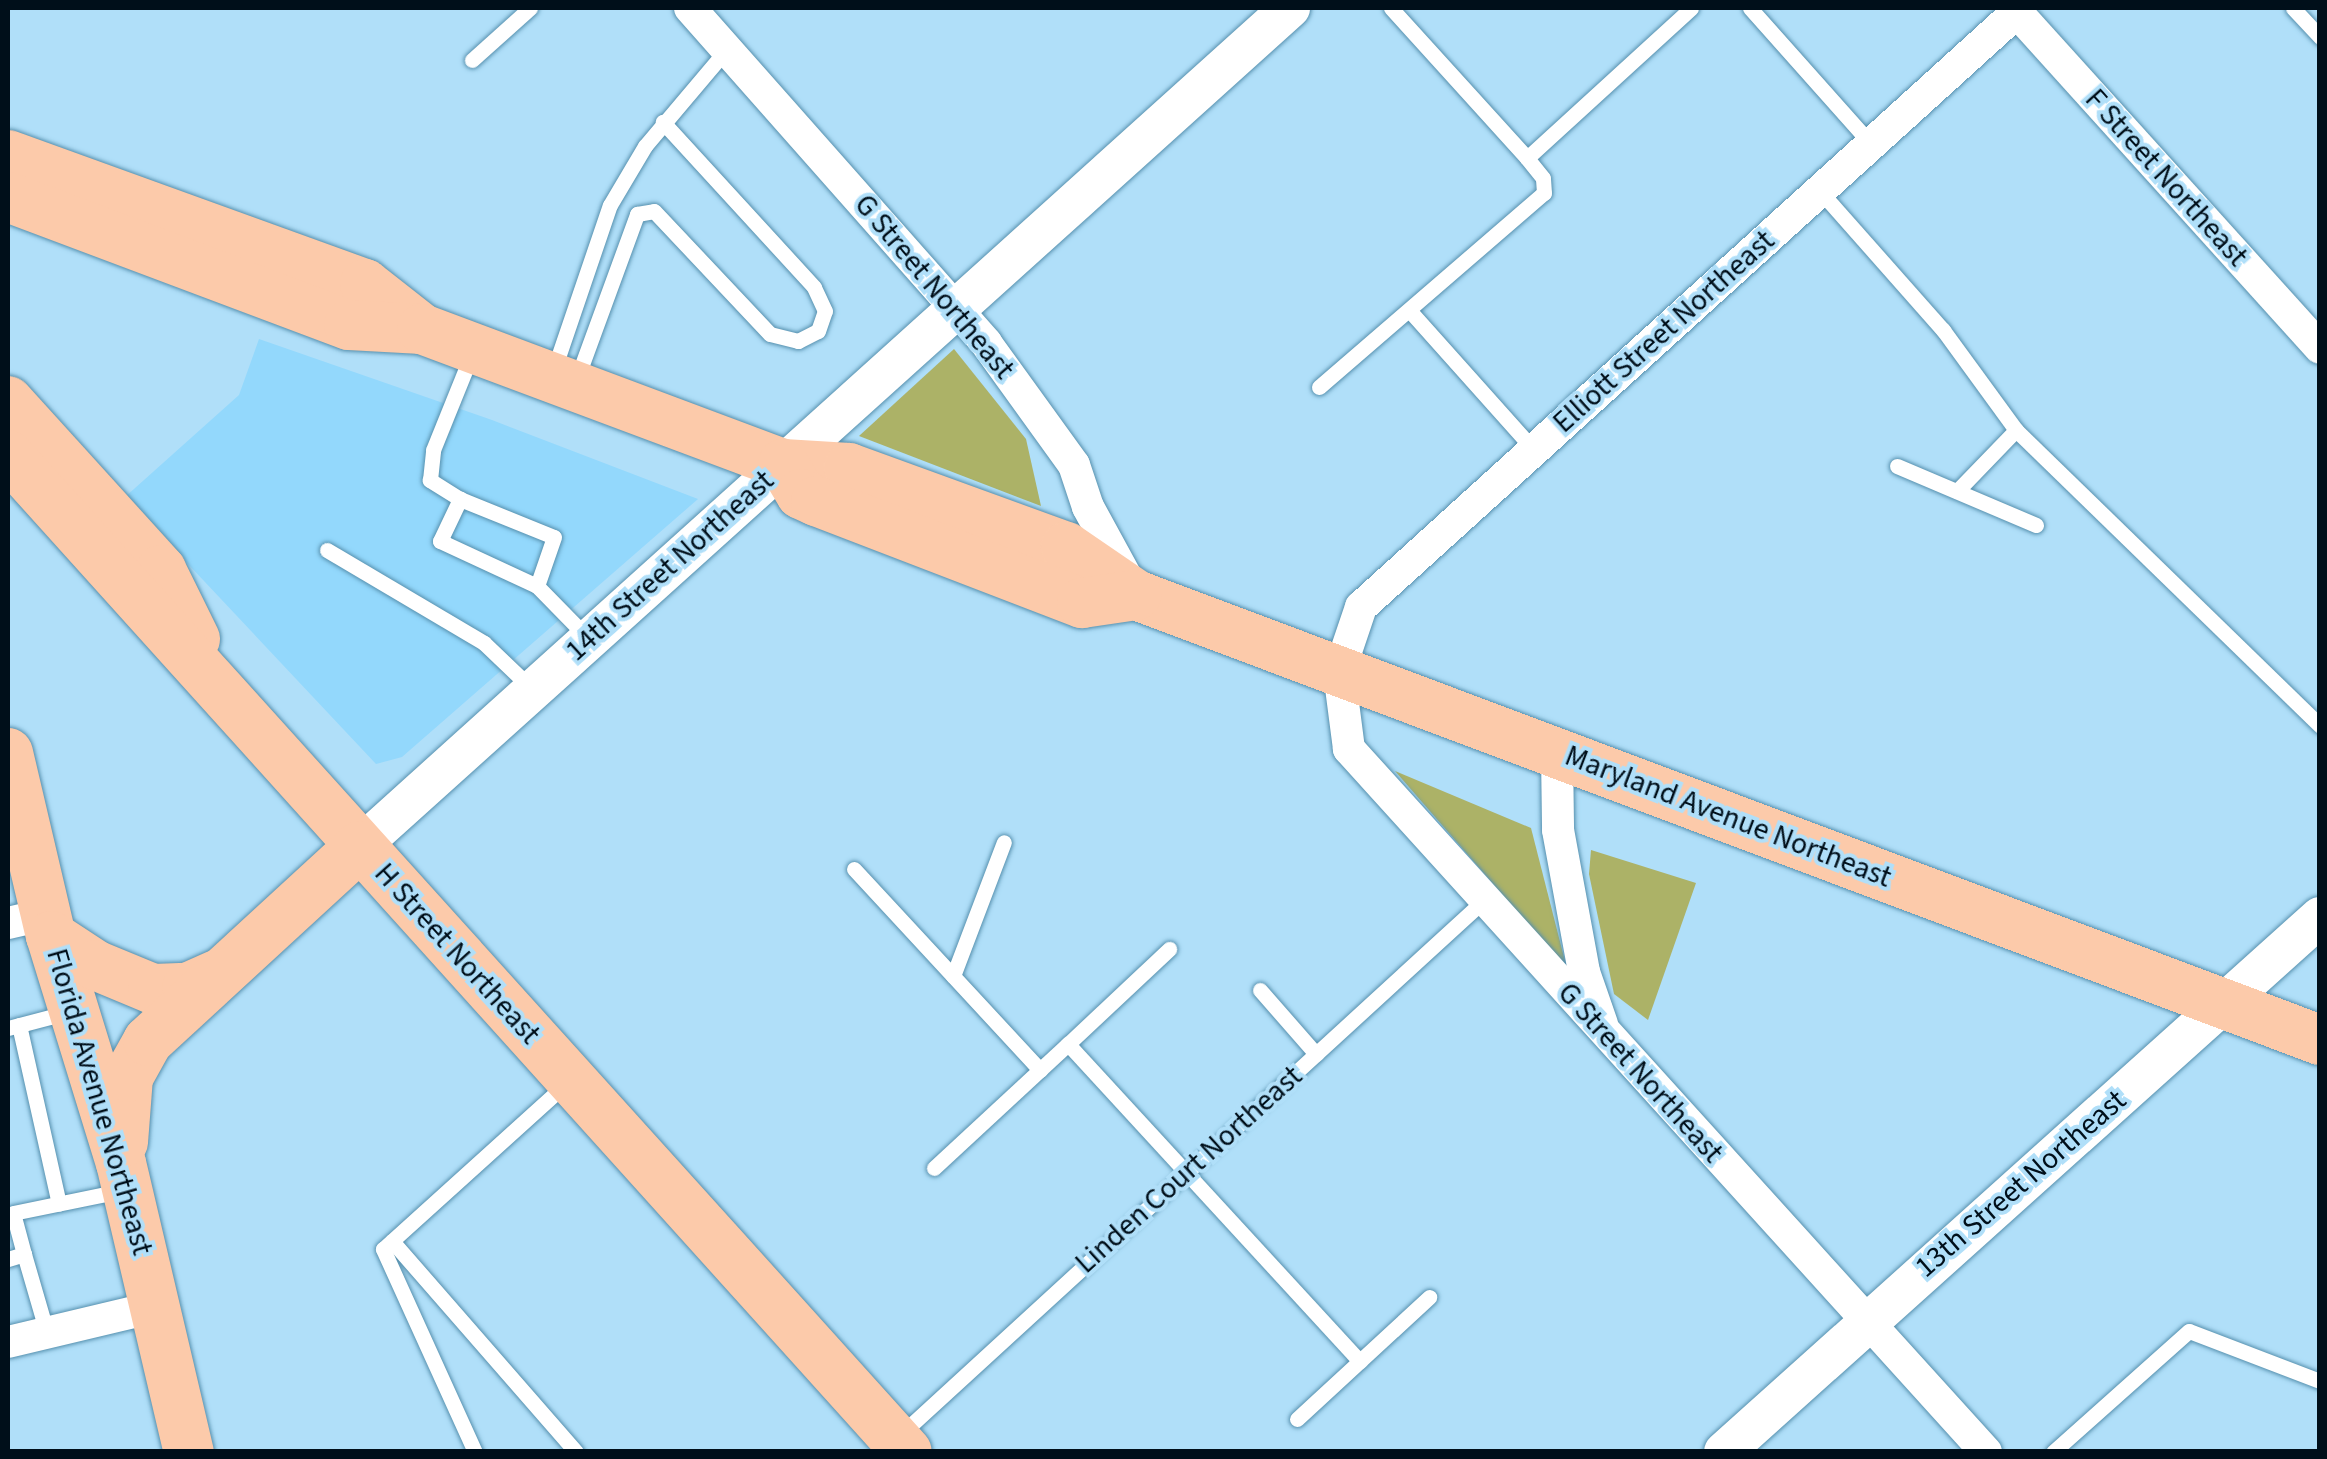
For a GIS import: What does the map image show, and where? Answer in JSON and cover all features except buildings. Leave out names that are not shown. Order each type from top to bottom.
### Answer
[{"type":"main road","name":"Maryland Avenue Northeast","points":[[8,155],[422,330],[783,464],[849,468],[1066,547],[1136,595],[2320,1040]]},
{"type":"main road","name":"Maryland Avenue Northeast","points":[[8,197],[357,304]]},
{"type":"main road","points":[[8,400],[161,570],[218,688]]},
{"type":"main road","name":"H Street Northeast","points":[[8,455],[901,1445]]},
{"type":"main road","name":"Florida Avenue Northeast","points":[[8,753],[35,924],[73,1012],[124,1176],[189,1452]]},
{"type":"main road","name":"14th Street Northeast","points":[[124,1176],[134,1061],[216,975],[360,846]]},
{"type":"main road","points":[[35,924],[96,965],[153,989],[186,988],[216,975]]},
{"type":"street","name":"G Street Northeast","points":[[690,8],[958,306],[1074,465],[1088,506],[1136,595]]},
{"type":"street","name":"14th Street Northeast","points":[[360,846],[1290,8]]},
{"type":"street","name":"Elliott Street Northeast","points":[[1339,672],[1361,607],[2015,10]]},
{"type":"street","name":"F Street Northeast","points":[[2015,10],[2320,348]]},
{"type":"street","name":"G Street Northeast","points":[[1339,672],[1349,749],[1986,1452]]},
{"type":"street","points":[[1558,754],[1558,830],[1584,972],[1606,1036]]},
{"type":"street","name":"13th Street Northeast","points":[[1724,1452],[1866,1320],[2320,917]]},
{"type":"street","points":[[8,1342],[155,1307]]},
{"type":"lane","points":[[472,60],[530,8]]},
{"type":"lane","points":[[1319,387],[1544,193],[1543,178],[1528,158],[1391,8]]},
{"type":"lane","points":[[1528,158],[1691,8]]},
{"type":"lane","points":[[1750,8],[1871,144]]},
{"type":"lane","points":[[2293,8],[2320,37]]},
{"type":"lane","points":[[563,382],[610,206],[663,122],[726,50]]},
{"type":"lane","points":[[563,382],[636,214],[654,211],[770,334],[798,340],[818,331],[825,310],[814,287],[663,122]]},
{"type":"lane","points":[[1820,190],[1943,330],[2016,430],[2320,726]]},
{"type":"lane","points":[[1409,310],[1534,450]]},
{"type":"lane","points":[[474,348],[430,480],[460,499],[554,536],[537,586]]},
{"type":"lane","points":[[1957,491],[2016,430]]},
{"type":"lane","points":[[1897,466],[2036,525]]},
{"type":"lane","points":[[460,499],[440,541],[537,586],[589,639]]},
{"type":"lane","points":[[327,550],[484,644],[533,690]]},
{"type":"lane","points":[[953,976],[1004,842]]},
{"type":"lane","points":[[854,869],[1040,1070]]},
{"type":"lane","name":"Linden Court Northeast","points":[[901,1445],[1186,1173],[1484,901]]},
{"type":"lane","points":[[934,1168],[1169,949]]},
{"type":"lane","points":[[1260,990],[1316,1054]]},
{"type":"lane","points":[[59,1204],[13,1026],[73,1012]]},
{"type":"lane","points":[[1068,1044],[1360,1361]]},
{"type":"lane","points":[[475,1452],[384,1249],[570,1080]]},
{"type":"lane","points":[[46,1333],[16,1256],[14,1213],[59,1204],[124,1176]]},
{"type":"lane","points":[[392,1241],[576,1452]]},
{"type":"lane","points":[[1298,1419],[1429,1297]]},
{"type":"lane","points":[[2053,1452],[2188,1331],[2320,1382]]},
{"type":"shaded area","points":[[259,339],[492,420],[698,499],[402,757],[376,764],[125,497],[239,395]]},
{"type":"green space","points":[[954,349],[1026,439],[1041,506],[859,436]]},
{"type":"green space","points":[[1395,771],[1531,828],[1567,969]]},
{"type":"green space","points":[[1591,850],[1696,883],[1648,1020],[1614,994],[1589,874]]}]
